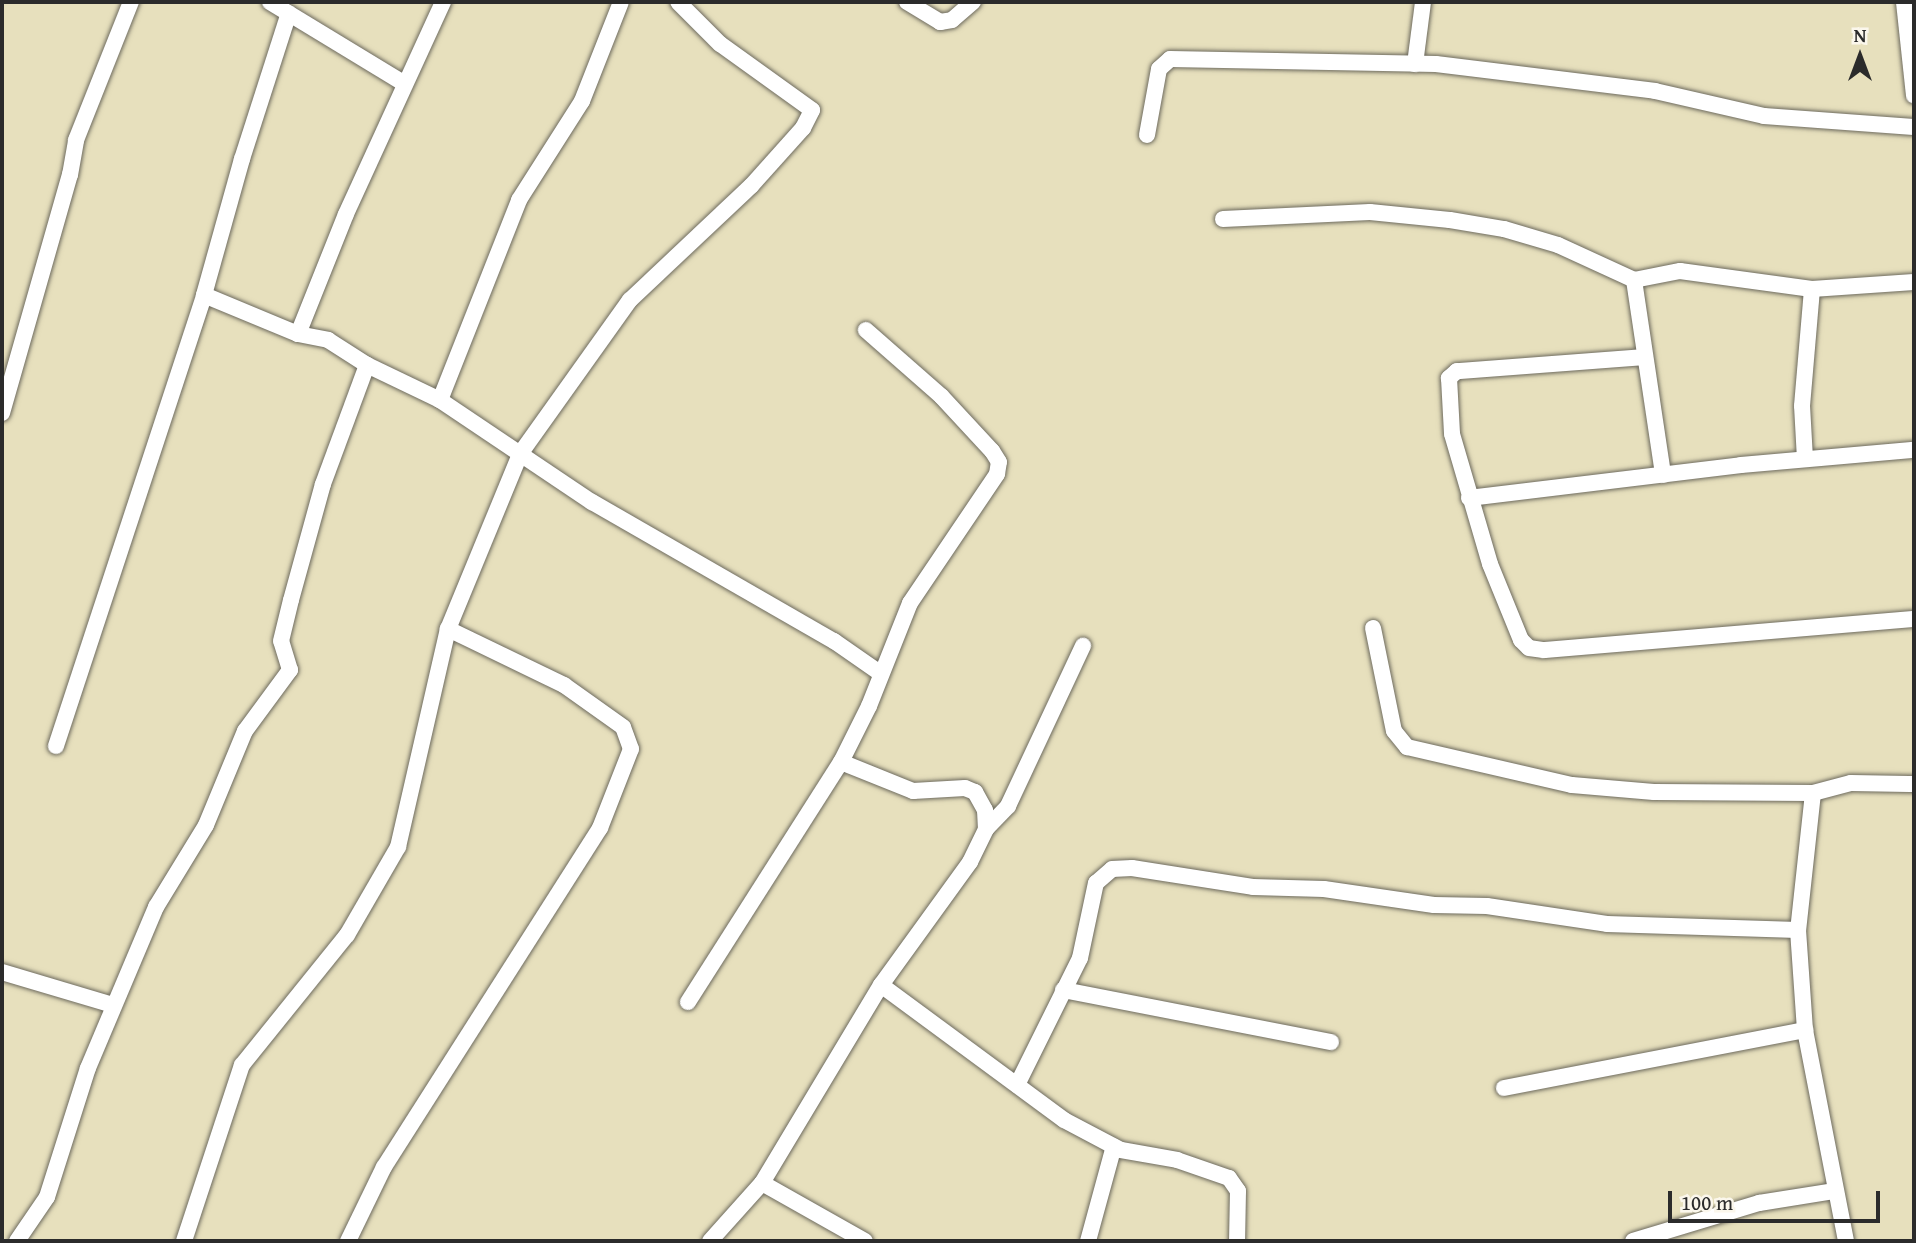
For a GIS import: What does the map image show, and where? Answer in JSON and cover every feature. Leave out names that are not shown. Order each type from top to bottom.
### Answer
[{"type":"street","points":[[2,413],[70,175],[76,140],[131,2]]},
{"type":"street","points":[[270,2],[404,83]]},
{"type":"street","points":[[298,334],[404,83],[443,2]]},
{"type":"street","points":[[440,400],[519,200],[582,101],[621,2]]},
{"type":"street","points":[[184,1241],[242,1065],[347,935],[398,847],[448,629],[520,454],[631,300],[751,186],[803,128],[812,110],[720,44],[678,2]]},
{"type":"street","points":[[907,2],[940,22],[952,20],[973,2]]},
{"type":"street","points":[[1415,64],[1423,2]]},
{"type":"street","points":[[1905,2],[1914,94]]},
{"type":"street","points":[[56,746],[204,295],[242,159],[289,13]]},
{"type":"street","points":[[1147,135],[1159,69],[1170,59],[1415,64],[1655,91],[1777,118],[1914,127]]},
{"type":"street","points":[[1223,219],[1370,212],[1450,220],[1504,229],[1558,245],[1634,280],[1679,271],[1812,289],[1914,282]]},
{"type":"street","points":[[1634,280],[1663,475]]},
{"type":"street","points":[[1805,459],[1802,406],[1812,289]]},
{"type":"street","points":[[204,295],[298,334],[328,340],[367,365],[440,400],[592,502],[834,641],[880,673]]},
{"type":"street","points":[[688,1002],[841,762],[910,603],[997,474],[999,462],[941,396],[866,330]]},
{"type":"street","points":[[1645,357],[1457,371],[1446,385],[1452,434],[1469,498],[1506,607],[1521,640],[1529,648],[1914,619]]},
{"type":"street","points":[[17,1241],[47,1197],[54,1163],[113,1005],[156,907],[206,825],[245,731],[290,670],[281,641],[290,600],[323,484],[367,365]]},
{"type":"street","points":[[1469,498],[1805,459],[1914,450]]},
{"type":"street","points":[[1373,628],[1394,731],[1408,747],[1572,785],[1654,792],[1813,793],[1851,783],[1914,784]]},
{"type":"street","points":[[348,1241],[384,1167],[600,828],[631,749],[623,727],[573,691],[448,629]]},
{"type":"street","points":[[710,1241],[762,1183],[881,985],[970,862],[986,829],[1008,806],[1083,646]]},
{"type":"street","points":[[841,762],[913,791],[965,788],[975,792],[985,810],[986,829]]},
{"type":"street","points":[[1813,793],[1798,930],[1805,1030],[1846,1241]]},
{"type":"street","points":[[1017,1085],[1080,957],[1096,883],[1112,869],[1132,867],[1253,887],[1324,889],[1434,905],[1487,906],[1606,924],[1798,930]]},
{"type":"street","points":[[2,972],[113,1005]]},
{"type":"street","points":[[881,985],[1064,1120],[1114,1146],[1177,1160],[1229,1178],[1238,1191],[1237,1241]]},
{"type":"street","points":[[1063,990],[1331,1042]]},
{"type":"street","points":[[1504,1088],[1805,1030]]},
{"type":"street","points":[[1088,1241],[1114,1146]]},
{"type":"street","points":[[762,1183],[865,1241]]},
{"type":"street","points":[[1633,1241],[1759,1203],[1835,1191]]}]
